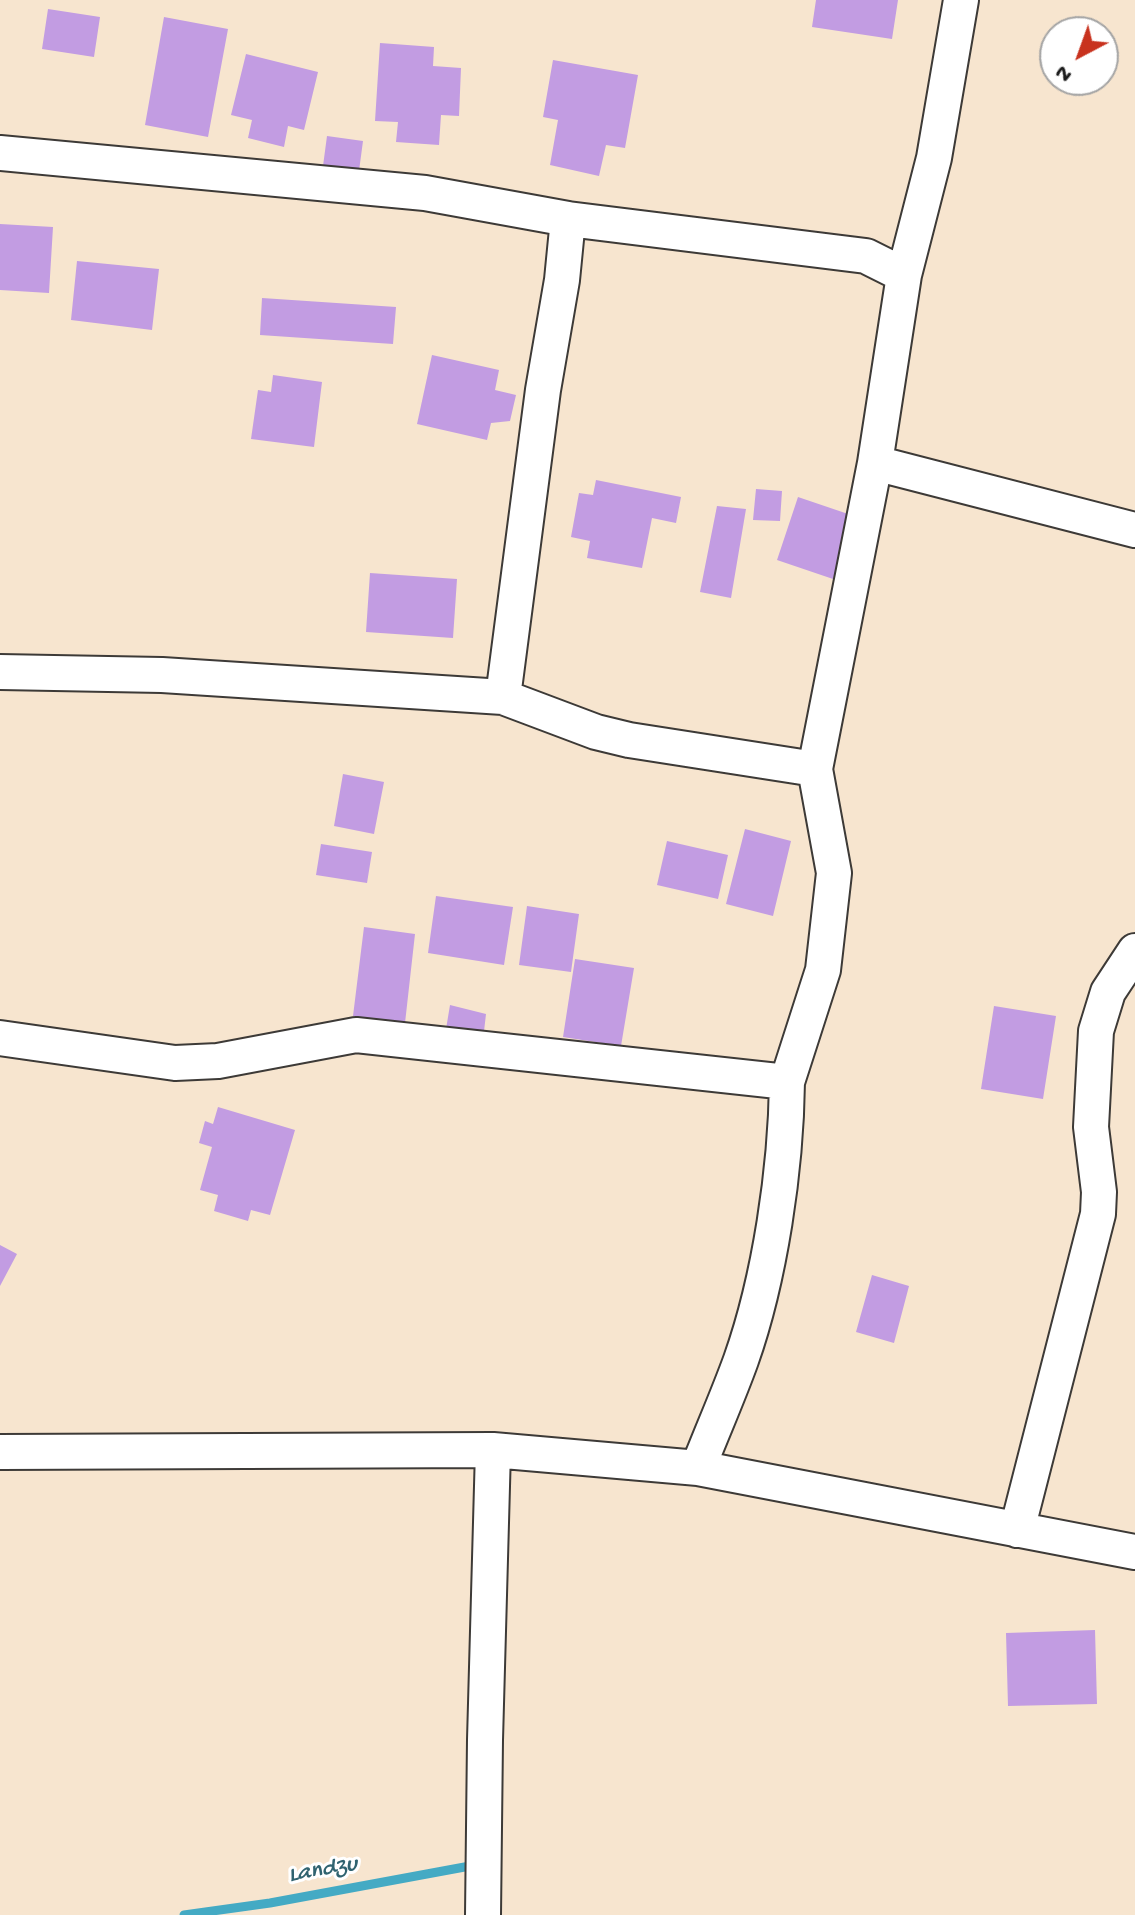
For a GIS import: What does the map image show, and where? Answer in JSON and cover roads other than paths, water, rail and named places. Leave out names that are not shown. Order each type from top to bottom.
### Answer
[{"type":"street","points":[[698,1468],[742,1359],[763,1280],[786,1142],[787,1082],[823,970],[834,873],[815,769],[875,463],[904,275],[934,158],[961,0]]},
{"type":"street","points":[[0,153],[425,193],[568,219],[866,256],[904,275]]},
{"type":"street","points":[[503,697],[568,219]]},
{"type":"street","points":[[875,463],[1135,530]]},
{"type":"street","points":[[0,672],[162,675],[503,697],[596,732],[629,740],[815,769]]},
{"type":"street","points":[[1017,1530],[1098,1214],[1099,1192],[1091,1127],[1096,1031],[1108,992],[1135,951]]},
{"type":"street","points":[[0,1038],[175,1063],[218,1061],[356,1035],[787,1082]]},
{"type":"street","points":[[0,1452],[493,1450],[698,1468],[1135,1552]]},
{"type":"street","points":[[483,1915],[493,1450]]},
{"type":"waterway","name":"Landzu","points":[[184,1915],[270,1903],[470,1866]]}]
